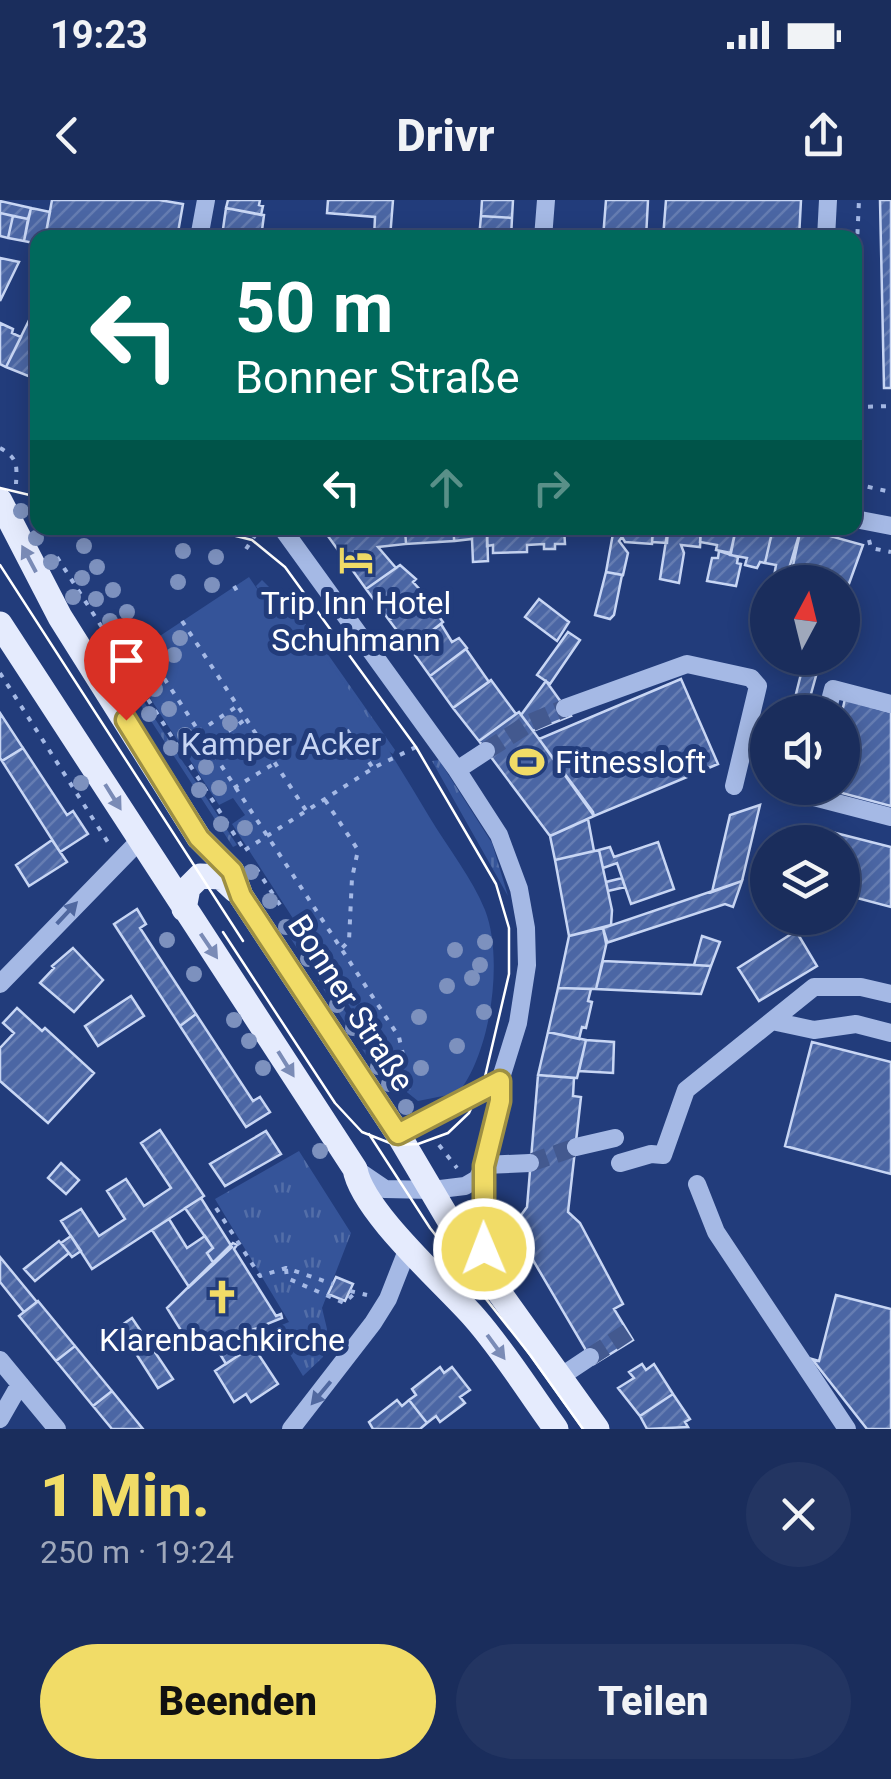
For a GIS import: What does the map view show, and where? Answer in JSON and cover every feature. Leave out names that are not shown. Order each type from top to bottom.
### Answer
[{"type":"main road","name":"Bonner Straße","points":[[8,494],[60,617],[199,838],[234,857],[232,871],[241,896],[485,1273],[596,1429]]},
{"type":"main road","points":[[0,624],[355,1169],[357,1183],[408,1248],[476,1319],[556,1429]]},
{"type":"main road","points":[[184,909],[188,888],[200,876],[220,877],[241,896]]},
{"type":"street","points":[[200,230],[206,200]]},
{"type":"street","points":[[544,230],[546,200]]},
{"type":"street","points":[[826,230],[828,200]]},
{"type":"street","points":[[862,520],[891,526]]},
{"type":"street","points":[[287,535],[433,735],[499,835],[525,911],[527,966],[523,1000],[500,1081],[500,1101],[484,1166],[485,1273]]},
{"type":"street","points":[[565,708],[687,664],[751,678],[758,686],[734,786]]},
{"type":"street","points":[[831,695],[833,689],[856,695]]},
{"type":"street","points":[[860,696],[891,704]]},
{"type":"street","points":[[456,770],[486,752]]},
{"type":"street","points":[[845,805],[891,817]]},
{"type":"street","points":[[0,984],[140,840]]},
{"type":"street","points":[[620,1163],[651,1154],[663,1155],[686,1090],[814,987],[861,987],[891,994]]},
{"type":"street","points":[[772,1020],[814,1030],[856,1024],[891,1033]]},
{"type":"street","name":"Bonner Straße","points":[[398,1134],[500,1081]]},
{"type":"street","points":[[576,1147],[615,1138]]},
{"type":"street","points":[[484,1166],[530,1164]]},
{"type":"street","points":[[355,1169],[385,1189],[432,1190],[465,1186],[477,1179],[484,1166]]},
{"type":"street","points":[[697,1184],[716,1232],[847,1429]]},
{"type":"street","points":[[292,1429],[373,1323],[388,1299],[408,1248]]},
{"type":"street","points":[[560,1377],[590,1357]]},
{"type":"street","points":[[0,1360],[57,1429]]},
{"type":"street","points":[[0,1420],[20,1384]]},
{"type":"path","points":[[858,230],[859,200]]},
{"type":"path","points":[[862,406],[891,406]]},
{"type":"path","points":[[2,451],[17,461],[8,494]]},
{"type":"path","points":[[862,486],[891,492]]},
{"type":"path","points":[[56,555],[234,857],[433,735]]},
{"type":"path","points":[[234,586],[240,596]]},
{"type":"path","points":[[182,620],[307,812]]},
{"type":"path","points":[[143,646],[399,1037],[409,1094]]},
{"type":"path","points":[[0,673],[112,848]]},
{"type":"path","points":[[198,732],[238,706]]},
{"type":"path","points":[[207,746],[246,719]]},
{"type":"path","points":[[347,730],[373,769]]},
{"type":"path","points":[[234,788],[275,762]]},
{"type":"path","points":[[325,800],[358,850],[352,878],[349,941],[340,950]]},
{"type":"path","points":[[254,864],[280,905],[279,913]]},
{"type":"path","points":[[367,1087],[399,1067],[404,1059]]},
{"type":"path","points":[[439,1145],[464,1175]]},
{"type":"path","points":[[216,1208],[260,1276],[286,1268],[332,1284]]},
{"type":"path","points":[[506,1220],[513,1250],[511,1258]]},
{"type":"path","points":[[286,1268],[286,1278],[344,1303],[354,1293]]},
{"type":"green space","name":"Kamper Acker","points":[[249,577],[269,606],[278,599],[340,677],[467,875],[485,910],[493,953],[491,1004],[479,1054],[458,1093],[418,1101],[403,1089],[232,824],[245,815],[233,798],[219,805],[125,659]]},
{"type":"green space","points":[[262,580],[308,626],[395,750],[393,754],[350,728],[256,586]]},
{"type":"green space","points":[[120,665],[237,845],[233,847],[116,667]]},
{"type":"green space","points":[[439,760],[492,843],[508,896],[432,761]]},
{"type":"green space","points":[[287,921],[382,1069],[377,1072],[282,925]]},
{"type":"green space","points":[[299,1151],[351,1233],[322,1308],[327,1329],[323,1357],[303,1376],[274,1328],[289,1322],[215,1199]]},
{"type":"building","points":[[52,200],[159,200],[183,204],[178,230],[46,230]]},
{"type":"building","points":[[228,200],[260,200],[261,215],[226,208]]},
{"type":"building","points":[[328,200],[393,200],[391,230],[374,230],[375,217],[327,213]]},
{"type":"building","points":[[482,200],[513,200],[512,218],[481,216]]},
{"type":"building","points":[[606,200],[648,200],[646,230],[604,230]]},
{"type":"building","points":[[666,200],[801,200],[799,230],[664,230]]},
{"type":"building","points":[[880,200],[891,200],[891,388],[884,388]]},
{"type":"building","points":[[0,201],[31,208],[28,219],[0,213]]},
{"type":"building","points":[[31,208],[50,212],[47,230],[30,230],[30,242],[24,241]]},
{"type":"building","points":[[226,208],[264,215],[262,230],[223,230]]},
{"type":"building","points":[[0,213],[13,216],[8,238],[0,236]]},
{"type":"building","points":[[13,216],[28,219],[24,241],[8,238]]},
{"type":"building","points":[[481,216],[512,218],[511,230],[480,230]]},
{"type":"building","points":[[0,258],[19,262],[0,301]]},
{"type":"building","points":[[30,318],[30,377],[6,367]]},
{"type":"building","points":[[0,323],[21,337],[6,367],[0,364]]},
{"type":"building","points":[[327,535],[405,535],[406,544],[378,547],[396,568],[366,589]]},
{"type":"building","points":[[405,535],[454,535],[454,541],[406,544]]},
{"type":"building","points":[[454,535],[487,535],[488,561],[473,562],[472,539],[454,541]]},
{"type":"building","points":[[487,535],[564,535],[565,544],[555,544],[555,549],[544,549],[544,544],[527,545],[527,552],[493,553],[493,545],[487,546]]},
{"type":"building","points":[[613,535],[653,535],[652,544],[625,542],[622,537],[619,541],[628,553],[623,575],[606,572]]},
{"type":"building","points":[[652,535],[668,535],[667,543],[652,542]]},
{"type":"building","points":[[667,535],[701,535],[700,547],[681,545],[684,553],[679,583],[660,579]]},
{"type":"building","points":[[700,535],[735,535],[731,553],[700,542]]},
{"type":"building","points":[[734,535],[771,535],[765,563],[745,565],[747,558],[730,555]]},
{"type":"building","points":[[771,535],[799,535],[790,565],[765,563]]},
{"type":"building","points":[[800,535],[827,535],[863,545],[856,565],[793,565]]},
{"type":"building","points":[[719,551],[738,557],[737,563],[741,564],[736,586],[707,581],[712,558],[718,558]]},
{"type":"building","points":[[400,565],[416,579],[413,582],[424,594],[389,620],[366,589]]},
{"type":"building","points":[[606,572],[622,575],[610,619],[595,615]]},
{"type":"building","points":[[422,596],[439,612],[443,622],[410,648],[389,620]]},
{"type":"building","points":[[539,599],[569,622],[557,641],[525,617]]},
{"type":"building","points":[[441,624],[452,642],[459,638],[467,648],[430,676],[410,648]]},
{"type":"building","points":[[568,632],[580,640],[550,684],[537,675]]},
{"type":"building","points":[[466,649],[489,682],[453,708],[430,676]]},
{"type":"building","points":[[801,675],[816,675],[811,695],[796,695]]},
{"type":"building","points":[[681,679],[718,764],[594,816],[539,739]]},
{"type":"building","points":[[491,680],[516,714],[479,741],[453,708]]},
{"type":"building","points":[[546,681],[571,716],[533,731],[521,715]]},
{"type":"building","points":[[860,703],[891,712],[891,806],[860,798]]},
{"type":"building","points":[[519,712],[594,816],[550,836],[479,741]]},
{"type":"building","points":[[0,713],[23,748],[2,761],[0,758]]},
{"type":"building","points":[[23,748],[67,815],[73,811],[88,834],[60,852],[2,761]]},
{"type":"building","points":[[760,805],[755,825],[750,825],[750,847],[742,881],[712,892],[730,815]]},
{"type":"building","points":[[588,819],[594,851],[555,860],[550,836]]},
{"type":"building","points":[[860,839],[891,847],[891,907],[860,899]]},
{"type":"building","points":[[52,840],[67,862],[29,886],[16,865]]},
{"type":"building","points":[[658,842],[674,889],[631,904],[617,863],[603,868],[599,850],[610,847],[614,857]]},
{"type":"building","points":[[599,850],[612,910],[611,925],[569,936],[555,860]]},
{"type":"building","points":[[622,878],[625,887],[608,891],[606,882]]},
{"type":"building","points":[[742,881],[733,907],[725,904],[606,943],[603,928]]},
{"type":"building","points":[[137,909],[146,924],[140,928],[196,1014],[180,1026],[114,924]]},
{"type":"building","points":[[603,928],[607,941],[596,989],[558,988],[569,936]]},
{"type":"building","points":[[790,935],[798,935],[817,966],[759,1001],[738,968]]},
{"type":"building","points":[[702,936],[720,942],[711,966],[694,965]]},
{"type":"building","points":[[73,948],[103,980],[74,1012],[40,983]]},
{"type":"building","points":[[603,961],[711,966],[701,994],[596,989]]},
{"type":"building","points":[[558,988],[591,989],[586,1028],[582,1027],[579,1039],[548,1032]]},
{"type":"building","points":[[131,996],[144,1016],[98,1046],[85,1026]]},
{"type":"building","points":[[17,1008],[94,1073],[48,1123],[0,1081],[0,1048],[14,1033],[3,1023]]},
{"type":"building","points":[[196,1014],[253,1101],[260,1097],[270,1112],[246,1127],[180,1026]]},
{"type":"building","points":[[548,1032],[586,1040],[577,1078],[538,1075]]},
{"type":"building","points":[[586,1040],[614,1042],[613,1073],[579,1071]]},
{"type":"building","points":[[812,1042],[891,1062],[891,1174],[785,1146]]},
{"type":"building","points":[[538,1075],[574,1078],[573,1096],[581,1097],[568,1212],[580,1223],[623,1304],[614,1309],[633,1340],[594,1364],[513,1226],[527,1207]]},
{"type":"building","points":[[160,1130],[204,1196],[92,1269],[61,1221],[81,1209],[99,1236],[125,1219],[107,1191],[126,1179],[144,1206],[171,1188],[141,1143]]},
{"type":"building","points":[[266,1131],[281,1154],[225,1186],[210,1164]]},
{"type":"building","points":[[61,1163],[79,1180],[66,1194],[48,1178]]},
{"type":"building","points":[[201,1198],[232,1247],[214,1264],[207,1253],[213,1248],[185,1208]]},
{"type":"building","points":[[169,1219],[187,1248],[205,1236],[213,1248],[207,1253],[214,1264],[189,1287],[152,1230]]},
{"type":"building","points":[[71,1236],[81,1251],[72,1257],[61,1243]]},
{"type":"building","points":[[59,1241],[69,1253],[35,1281],[24,1269]]},
{"type":"building","name":"Klarenbachkirche","points":[[233,1243],[276,1316],[281,1314],[282,1318],[195,1353],[167,1308]]},
{"type":"building","points":[[0,1257],[37,1302],[24,1312],[0,1282]]},
{"type":"building","points":[[336,1277],[353,1284],[345,1301],[328,1294]]},
{"type":"building","points":[[836,1295],[891,1309],[891,1429],[867,1429],[812,1359],[819,1361]]},
{"type":"building","points":[[38,1301],[75,1346],[56,1361],[19,1316]]},
{"type":"building","points":[[132,1318],[173,1379],[158,1388],[119,1327]]},
{"type":"building","points":[[239,1334],[248,1349],[226,1364],[214,1344]]},
{"type":"building","points":[[75,1346],[112,1391],[93,1406],[56,1361]]},
{"type":"building","points":[[253,1346],[278,1384],[251,1402],[246,1394],[234,1402],[215,1371]]},
{"type":"building","points":[[642,1364],[646,1370],[654,1364],[673,1394],[640,1416],[618,1388],[634,1378],[629,1372]]},
{"type":"building","points":[[440,1367],[444,1373],[452,1367],[470,1390],[460,1397],[465,1403],[440,1422],[436,1416],[427,1423],[409,1400],[416,1395],[412,1389]]},
{"type":"building","points":[[112,1391],[143,1429],[112,1429],[93,1406]]},
{"type":"building","points":[[673,1394],[690,1419],[685,1422],[688,1427],[647,1429],[640,1416]]},
{"type":"building","points":[[397,1400],[402,1406],[409,1400],[427,1423],[420,1429],[373,1429],[369,1422]]},
{"type":"tunnel","points":[[486,751],[528,724],[565,708]]},
{"type":"tunnel","points":[[530,1163],[576,1147]]},
{"type":"tunnel","points":[[590,1357],[628,1332]]},
{"type":"tram line","points":[[0,488],[30,495]]},
{"type":"tram line","points":[[223,932],[335,1103],[362,1132],[395,1145],[418,1144],[448,1133],[469,1113],[484,1081],[509,974],[509,928],[496,884],[416,747],[285,567],[252,540],[232,535]]},
{"type":"tram line","points":[[0,565],[243,941]]},
{"type":"tram line","points":[[369,1134],[430,1228],[583,1429]]},
{"type":"place","name":"Trip Inn Hotel Schuhmann","points":[[356,560]]},
{"type":"place","name":"Fitnessloft","points":[[527,762]]},
{"type":"place","name":"Klarenbachkirche","points":[[222,1297]]},
{"type":"route","points":[[126,720],[199,838],[232,871],[241,896],[398,1134],[500,1081],[500,1101],[484,1166],[484,1249]]}]
